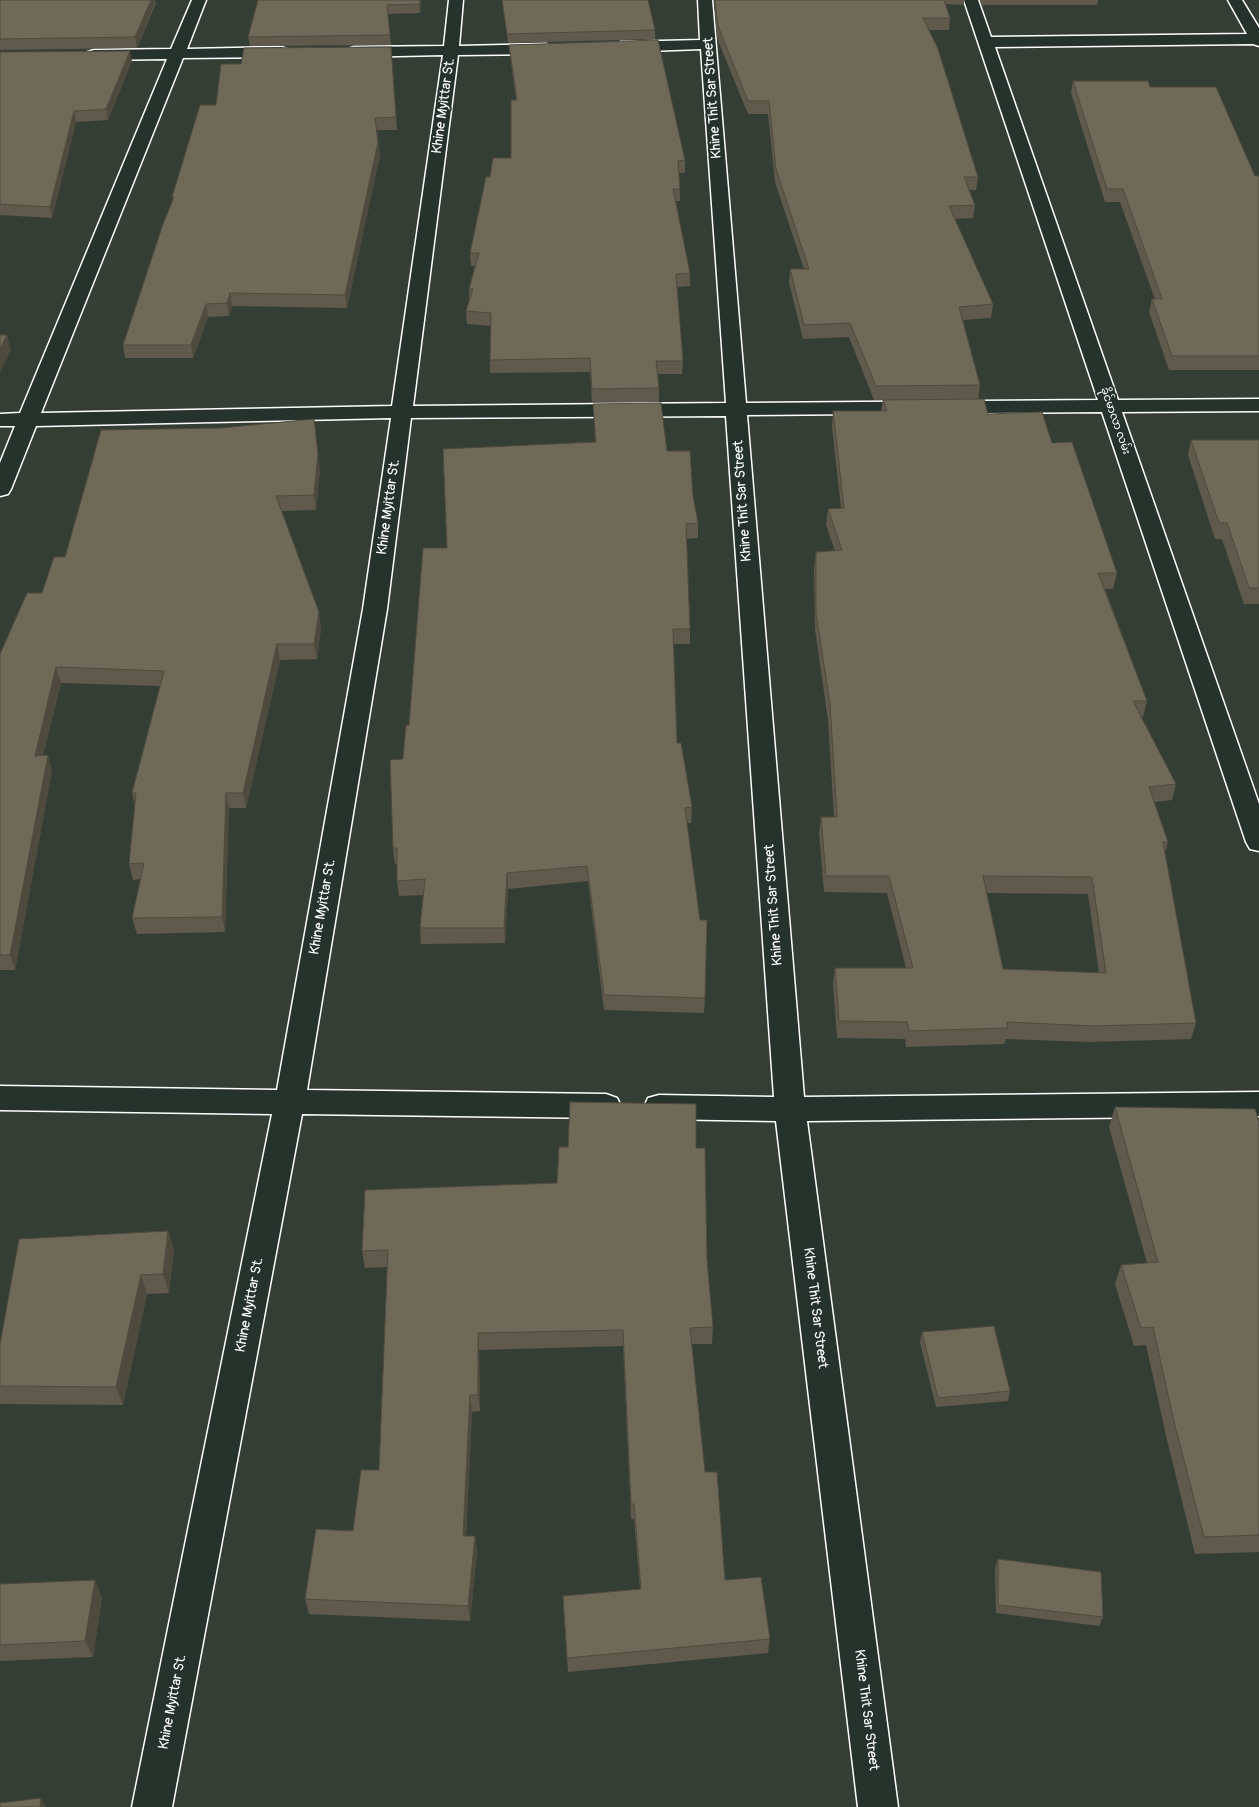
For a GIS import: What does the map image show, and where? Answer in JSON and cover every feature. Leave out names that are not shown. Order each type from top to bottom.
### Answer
[{"type":"street","points":[[0,490],[200,0]]},
{"type":"street","name":"Khine Myittar St.","points":[[152,1807],[290,1100],[375,609],[451,51],[456,0]]},
{"type":"street","name":"Khine Thit Sar Street","points":[[705,0],[790,1110],[878,1807]]},
{"type":"street","name":"ခိုင်မာလာ လမ်း","points":[[971,0],[1259,842]]},
{"type":"street","points":[[1235,0],[1259,39]]},
{"type":"street","points":[[986,42],[1259,39]]},
{"type":"street","points":[[610,47],[708,44]]},
{"type":"street","points":[[343,52],[560,48]]},
{"type":"street","points":[[79,55],[294,52]]},
{"type":"street","points":[[0,420],[736,408],[1259,405]]},
{"type":"street","points":[[0,1098],[290,1100],[790,1110],[1259,1104]]},
{"type":"building","points":[[0,0],[151,0],[135,37],[0,39]]},
{"type":"building","points":[[258,0],[420,0],[419,4],[387,5],[390,35],[248,37]]},
{"type":"building","points":[[502,0],[648,0],[655,30],[507,34]]},
{"type":"building","points":[[715,0],[944,0],[950,18],[923,18],[938,49],[978,177],[964,177],[975,205],[949,206],[993,304],[959,307],[980,385],[876,386],[850,323],[804,325],[790,269],[809,269],[776,169],[769,101],[748,101],[718,26]]},
{"type":"building","points":[[658,40],[685,160],[678,161],[680,189],[673,189],[690,273],[676,274],[683,361],[656,361],[659,388],[592,389],[590,358],[490,360],[491,313],[466,311],[473,289],[469,289],[479,253],[470,253],[486,177],[490,177],[493,158],[511,158],[511,100],[517,100],[509,45]]},
{"type":"building","points":[[391,47],[396,117],[375,118],[378,142],[345,295],[230,293],[227,303],[206,304],[191,345],[123,345],[163,224],[174,197],[172,197],[200,105],[216,105],[221,64],[241,64],[244,48]]},
{"type":"building","points":[[130,51],[106,109],[74,111],[50,207],[0,204],[0,52]]},
{"type":"building","points":[[1073,81],[1148,81],[1150,87],[1216,87],[1255,176],[1259,176],[1259,356],[1172,356],[1152,299],[1162,299],[1123,189],[1107,189]]},
{"type":"building","points":[[0,335],[7,335],[0,349]]},
{"type":"building","points":[[984,399],[988,414],[1042,412],[1052,443],[1072,442],[1117,573],[1098,573],[1147,701],[1133,701],[1176,784],[1149,787],[1168,842],[1163,842],[1196,1023],[1094,1026],[1007,1022],[1008,1028],[909,1031],[907,1022],[839,1021],[835,968],[913,968],[889,876],[826,876],[821,817],[837,817],[830,704],[816,613],[816,552],[842,550],[828,509],[844,508],[833,411],[887,411],[883,400]],"holes":[[[983,876],[1092,877],[1106,973],[1003,969]]]},
{"type":"building","points":[[661,403],[667,451],[690,451],[693,496],[698,523],[686,524],[690,629],[673,629],[677,743],[681,743],[692,807],[685,808],[700,920],[707,920],[705,998],[604,995],[587,866],[507,873],[504,928],[420,928],[425,879],[397,881],[397,848],[393,848],[390,760],[403,759],[406,725],[409,725],[423,548],[447,548],[443,449],[596,442],[593,404]]},
{"type":"building","points":[[314,419],[318,454],[314,495],[276,496],[319,612],[314,644],[277,644],[243,793],[226,793],[222,917],[132,918],[144,863],[129,864],[136,793],[132,793],[164,671],[56,667],[35,756],[48,755],[10,955],[0,955],[0,654],[27,593],[42,593],[54,557],[65,557],[101,430],[221,428]]},
{"type":"building","points":[[1191,440],[1259,440],[1259,588],[1249,588],[1227,523],[1219,523]]},
{"type":"building","points":[[570,1102],[696,1104],[696,1148],[705,1148],[707,1259],[713,1327],[690,1328],[705,1472],[717,1472],[725,1580],[761,1577],[770,1639],[567,1658],[563,1596],[641,1589],[634,1504],[631,1504],[623,1330],[478,1333],[478,1395],[470,1395],[463,1536],[475,1536],[468,1606],[305,1599],[316,1529],[353,1531],[361,1470],[379,1470],[388,1250],[362,1251],[365,1190],[557,1183],[559,1147],[568,1147]]},
{"type":"building","points":[[1115,1107],[1255,1109],[1259,1122],[1259,1535],[1204,1537],[1174,1422],[1153,1327],[1141,1328],[1121,1265],[1158,1262]]},
{"type":"building","points":[[168,1231],[163,1274],[141,1275],[116,1387],[0,1386],[0,1344],[19,1239]]},
{"type":"building","points":[[994,1326],[1010,1391],[938,1398],[922,1332]]},
{"type":"building","points":[[998,1559],[1101,1572],[1103,1617],[998,1605]]},
{"type":"building","points":[[95,1580],[85,1641],[0,1645],[0,1584]]},
{"type":"building","points":[[41,1798],[40,1807],[0,1807],[0,1803]]}]
